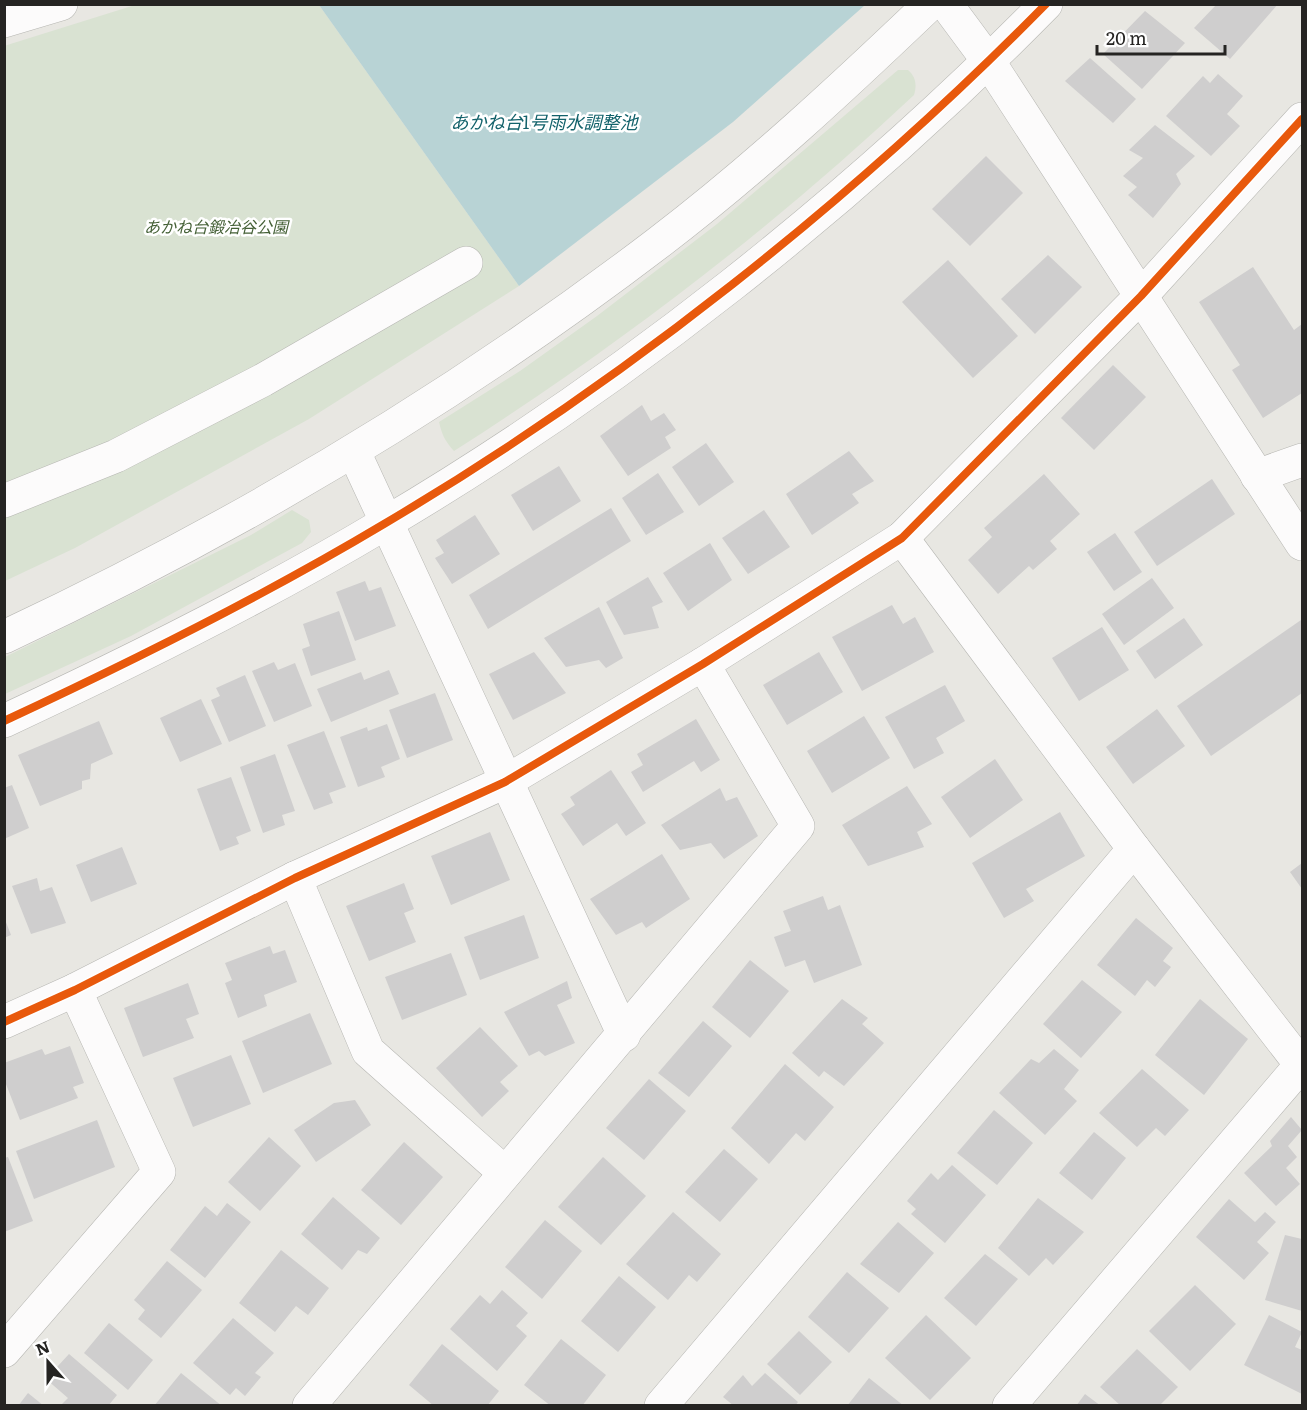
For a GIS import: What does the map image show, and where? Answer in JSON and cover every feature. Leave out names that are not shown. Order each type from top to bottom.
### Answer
[{"type":"street","points":[[4,21],[61,4]]},
{"type":"street","points":[[4,637],[284,493],[354,452],[552,321],[660,242],[840,90],[930,4]]},
{"type":"street","points":[[946,4],[989,62],[1302,544]]},
{"type":"street","points":[[4,721],[95,679],[318,562],[387,523],[586,392],[707,303],[801,228],[989,62],[1046,4]]},
{"type":"street","points":[[4,1022],[75,990],[295,878],[505,782],[703,663],[902,538],[1141,296],[1302,119]]},
{"type":"street","points":[[4,501],[116,456],[263,380],[466,263]]},
{"type":"street","points":[[354,452],[624,1035]]},
{"type":"street","points":[[1257,476],[1302,460]]},
{"type":"street","points":[[902,538],[1134,849],[1302,1065],[1009,1406]]},
{"type":"street","points":[[309,1406],[798,826],[703,663]]},
{"type":"street","points":[[661,1406],[1134,849]]},
{"type":"street","points":[[295,878],[368,1051],[505,1173]]},
{"type":"street","points":[[4,1351],[159,1172],[75,990]]},
{"type":"green space","name":"あかね台鍛冶谷公園","points":[[135,5],[319,5],[519,286],[309,419],[75,548],[5,581],[4,46]]},
{"type":"green space","points":[[898,70],[908,70],[913,75],[916,85],[914,95],[806,192],[634,328],[454,451],[444,438],[439,422],[520,371],[597,316],[717,224]]},
{"type":"green space","points":[[292,510],[309,520],[311,532],[302,543],[131,636],[5,694],[5,657],[251,535]]},
{"type":"water","name":"あかね台1号雨水調整池","points":[[319,5],[865,5],[733,122],[519,286]]},
{"type":"building","points":[[1217,4],[1278,4],[1230,59],[1194,28]]},
{"type":"building","points":[[1145,11],[1185,43],[1142,89],[1103,54]]},
{"type":"building","points":[[1090,58],[1136,99],[1113,123],[1065,81]]},
{"type":"building","points":[[1218,74],[1243,96],[1227,114],[1240,126],[1211,156],[1166,116],[1203,76],[1210,83]]},
{"type":"building","points":[[1155,125],[1195,156],[1176,174],[1181,184],[1153,218],[1128,195],[1137,187],[1123,176],[1143,158],[1129,150]]},
{"type":"building","points":[[986,156],[1023,193],[970,246],[932,209]]},
{"type":"building","points":[[1048,255],[1082,287],[1035,334],[1001,299]]},
{"type":"building","points":[[948,260],[1018,336],[973,378],[902,302]]},
{"type":"building","points":[[1253,267],[1294,330],[1302,324],[1302,393],[1263,418],[1232,370],[1240,365],[1199,302]]},
{"type":"building","points":[[1113,365],[1146,397],[1094,450],[1061,418]]},
{"type":"building","points":[[642,405],[651,421],[664,413],[676,430],[665,437],[671,448],[628,476],[600,436]]},
{"type":"building","points":[[706,443],[734,482],[699,506],[672,467]]},
{"type":"building","points":[[849,451],[874,481],[852,494],[859,503],[812,535],[786,494]]},
{"type":"building","points":[[559,466],[581,501],[533,531],[511,495]]},
{"type":"building","points":[[658,473],[684,512],[646,535],[622,498]]},
{"type":"building","points":[[1044,474],[1080,514],[1050,541],[1057,549],[1033,570],[1029,566],[998,594],[968,560],[992,537],[984,528]]},
{"type":"building","points":[[1212,479],[1235,514],[1157,566],[1134,532]]},
{"type":"building","points":[[611,508],[631,541],[488,629],[469,595]]},
{"type":"building","points":[[764,510],[790,547],[748,574],[722,538]]},
{"type":"building","points":[[475,515],[500,554],[452,584],[435,558],[444,553],[436,540]]},
{"type":"building","points":[[1115,533],[1142,572],[1114,591],[1087,552]]},
{"type":"building","points":[[710,543],[732,580],[688,611],[663,573]]},
{"type":"building","points":[[648,577],[663,602],[652,607],[659,628],[624,635],[606,602]]},
{"type":"building","points":[[1152,578],[1174,608],[1124,645],[1102,614]]},
{"type":"building","points":[[365,581],[369,591],[381,587],[396,626],[355,641],[336,592]]},
{"type":"building","points":[[892,605],[903,624],[915,617],[934,652],[862,691],[832,637]]},
{"type":"building","points":[[599,607],[623,658],[606,668],[599,660],[566,667],[544,638]]},
{"type":"building","points":[[339,611],[356,660],[311,676],[302,649],[310,646],[303,624]]},
{"type":"building","points":[[1184,618],[1203,645],[1155,679],[1136,651]]},
{"type":"building","points":[[1301,620],[1302,693],[1211,756],[1177,706]]},
{"type":"building","points":[[1102,627],[1129,670],[1079,701],[1052,658]]},
{"type":"building","points":[[534,652],[566,693],[513,720],[489,674]]},
{"type":"building","points":[[819,652],[843,692],[787,725],[763,685]]},
{"type":"building","points":[[274,662],[278,670],[295,663],[312,706],[274,722],[252,671]]},
{"type":"building","points":[[389,670],[399,694],[331,722],[317,689],[361,672],[364,680]]},
{"type":"building","points":[[245,675],[266,726],[229,742],[211,700],[220,696],[216,688]]},
{"type":"building","points":[[945,685],[965,721],[936,738],[944,753],[914,769],[885,717]]},
{"type":"building","points":[[435,693],[453,740],[407,758],[389,710]]},
{"type":"building","points":[[201,699],[222,744],[180,762],[160,718]]},
{"type":"building","points":[[1157,709],[1185,746],[1133,784],[1106,747]]},
{"type":"building","points":[[864,716],[890,758],[832,793],[807,751]]},
{"type":"building","points":[[696,719],[720,760],[701,772],[694,761],[643,792],[631,772],[643,765],[637,754]]},
{"type":"building","points":[[99,721],[113,754],[91,764],[90,779],[82,781],[82,789],[40,806],[18,755]]},
{"type":"building","points":[[387,724],[400,759],[381,767],[385,777],[358,787],[340,737],[367,727],[368,731]]},
{"type":"building","points":[[324,731],[346,787],[329,793],[333,803],[314,810],[287,745]]},
{"type":"building","points":[[275,754],[295,811],[282,815],[285,825],[263,833],[240,767]]},
{"type":"building","points":[[995,759],[1023,800],[970,838],[941,797]]},
{"type":"building","points":[[611,770],[646,823],[626,836],[617,823],[583,846],[561,814],[575,805],[570,797]]},
{"type":"building","points":[[231,777],[251,831],[236,837],[239,844],[220,851],[197,789]]},
{"type":"building","points":[[12,785],[29,828],[4,839],[4,788]]},
{"type":"building","points":[[907,786],[932,824],[917,832],[924,847],[868,866],[842,825]]},
{"type":"building","points":[[720,788],[726,801],[737,797],[758,836],[724,859],[711,843],[680,850],[661,825]]},
{"type":"building","points":[[1060,812],[1085,856],[1026,889],[1034,901],[1004,918],[972,863]]},
{"type":"building","points":[[490,832],[510,880],[451,905],[431,856]]},
{"type":"building","points":[[122,847],[137,884],[91,902],[76,865]]},
{"type":"building","points":[[662,854],[690,899],[646,928],[642,922],[616,935],[590,899]]},
{"type":"building","points":[[1302,863],[1302,889],[1290,872]]},
{"type":"building","points":[[37,878],[40,891],[52,887],[66,923],[31,934],[12,886]]},
{"type":"building","points":[[404,883],[414,909],[404,913],[416,942],[369,961],[346,906]]},
{"type":"building","points":[[823,896],[828,910],[840,905],[862,965],[814,983],[805,960],[785,967],[774,937],[791,931],[783,911]]},
{"type":"building","points":[[524,915],[539,958],[480,980],[464,937]]},
{"type":"building","points":[[4,917],[11,935],[4,938]]},
{"type":"building","points":[[1136,918],[1173,948],[1163,961],[1171,967],[1155,987],[1147,980],[1135,996],[1097,965]]},
{"type":"building","points":[[270,946],[273,954],[285,950],[297,982],[264,995],[267,1006],[238,1018],[225,983],[232,980],[225,963]]},
{"type":"building","points":[[451,953],[467,995],[402,1020],[385,977]]},
{"type":"building","points":[[750,960],[789,991],[750,1038],[712,1007]]},
{"type":"building","points":[[1082,980],[1122,1012],[1081,1058],[1043,1024]]},
{"type":"building","points":[[567,981],[572,998],[557,1005],[575,1043],[545,1056],[539,1051],[529,1056],[504,1012]]},
{"type":"building","points":[[188,983],[199,1014],[186,1019],[194,1038],[143,1057],[124,1008]]},
{"type":"building","points":[[842,999],[868,1018],[862,1024],[884,1043],[844,1086],[824,1071],[819,1077],[792,1053]]},
{"type":"building","points":[[1200,999],[1248,1039],[1204,1095],[1155,1055]]},
{"type":"building","points":[[310,1013],[332,1064],[263,1093],[242,1041]]},
{"type":"building","points":[[703,1021],[732,1046],[689,1097],[658,1073]]},
{"type":"building","points":[[480,1027],[518,1066],[500,1082],[509,1091],[482,1117],[436,1068]]},
{"type":"building","points":[[70,1046],[84,1083],[73,1087],[78,1098],[20,1120],[4,1079],[4,1063],[42,1049],[45,1055]]},
{"type":"building","points":[[1054,1049],[1079,1070],[1064,1089],[1077,1101],[1045,1135],[999,1093],[1031,1059],[1039,1063]]},
{"type":"building","points":[[231,1055],[251,1104],[193,1127],[173,1078]]},
{"type":"building","points":[[785,1064],[834,1107],[805,1141],[796,1133],[769,1164],[731,1128]]},
{"type":"building","points":[[1142,1069],[1189,1110],[1165,1136],[1156,1128],[1137,1147],[1099,1113]]},
{"type":"building","points":[[649,1079],[686,1111],[644,1160],[606,1128]]},
{"type":"building","points":[[355,1100],[371,1125],[316,1162],[294,1130],[334,1103]]},
{"type":"building","points":[[994,1110],[1033,1143],[997,1185],[957,1153]]},
{"type":"building","points":[[1291,1117],[1302,1130],[1288,1146],[1297,1157],[1286,1168],[1300,1184],[1276,1206],[1244,1173],[1272,1146],[1270,1141]]},
{"type":"building","points":[[97,1120],[115,1167],[34,1199],[16,1151]]},
{"type":"building","points":[[1094,1132],[1126,1158],[1092,1200],[1059,1173]]},
{"type":"building","points":[[269,1137],[301,1166],[260,1211],[228,1182]]},
{"type":"building","points":[[404,1142],[443,1177],[401,1225],[361,1190]]},
{"type":"building","points":[[724,1149],[758,1179],[720,1222],[685,1192]]},
{"type":"building","points":[[8,1157],[33,1221],[4,1232],[4,1158]]},
{"type":"building","points":[[603,1157],[646,1196],[601,1245],[558,1207]]},
{"type":"building","points":[[952,1165],[986,1195],[945,1243],[911,1214],[916,1209],[907,1201],[931,1173],[938,1180]]},
{"type":"building","points":[[333,1197],[380,1238],[367,1254],[358,1250],[342,1270],[301,1234]]},
{"type":"building","points":[[1038,1198],[1084,1232],[1053,1265],[1046,1258],[1029,1276],[998,1248]]},
{"type":"building","points":[[1229,1199],[1255,1222],[1265,1212],[1276,1222],[1257,1242],[1269,1253],[1244,1280],[1196,1237]]},
{"type":"building","points":[[227,1203],[251,1222],[205,1278],[170,1250],[205,1206],[217,1216]]},
{"type":"building","points":[[673,1212],[721,1254],[697,1282],[689,1275],[668,1300],[626,1264]]},
{"type":"building","points":[[545,1220],[582,1251],[542,1299],[505,1267]]},
{"type":"building","points":[[898,1222],[934,1253],[899,1293],[860,1264]]},
{"type":"building","points":[[1285,1235],[1302,1239],[1302,1311],[1265,1300]]},
{"type":"building","points":[[281,1250],[329,1288],[308,1315],[296,1306],[275,1332],[239,1303]]},
{"type":"building","points":[[985,1254],[1018,1279],[976,1326],[944,1298]]},
{"type":"building","points":[[167,1261],[202,1290],[161,1338],[138,1319],[145,1310],[134,1300]]},
{"type":"building","points":[[847,1272],[889,1308],[849,1353],[808,1317]]},
{"type":"building","points":[[619,1276],[656,1307],[618,1352],[581,1321]]},
{"type":"building","points":[[1195,1285],[1236,1324],[1190,1371],[1149,1331]]},
{"type":"building","points":[[502,1290],[528,1313],[516,1326],[527,1336],[497,1371],[450,1329],[480,1295],[490,1304]]},
{"type":"building","points":[[926,1315],[971,1358],[930,1400],[885,1358]]},
{"type":"building","points":[[1269,1315],[1302,1332],[1295,1347],[1302,1350],[1302,1394],[1244,1365]]},
{"type":"building","points":[[233,1318],[274,1353],[255,1373],[261,1377],[245,1396],[236,1388],[230,1395],[193,1363]]},
{"type":"building","points":[[109,1323],[153,1360],[128,1390],[84,1353]]},
{"type":"building","points":[[799,1331],[832,1362],[800,1395],[767,1364]]},
{"type":"building","points":[[561,1339],[606,1375],[582,1406],[551,1406],[524,1385]]},
{"type":"building","points":[[442,1344],[499,1391],[487,1406],[434,1406],[409,1385]]},
{"type":"building","points":[[1137,1349],[1178,1387],[1159,1406],[1121,1406],[1100,1387]]},
{"type":"building","points":[[69,1354],[117,1395],[108,1406],[62,1404],[68,1398],[46,1379]]},
{"type":"building","points":[[181,1373],[222,1406],[154,1406]]},
{"type":"building","points":[[765,1373],[798,1402],[795,1406],[734,1406],[723,1397],[743,1375],[752,1386]]},
{"type":"building","points":[[869,1378],[904,1406],[847,1406]]},
{"type":"building","points":[[28,1393],[44,1406],[18,1406]]},
{"type":"building","points":[[1085,1394],[1101,1406],[1076,1406]]},
{"type":"cycle path","points":[[4,721],[149,652],[338,551],[473,469],[560,411],[647,350],[814,218],[972,77],[1046,4]]},
{"type":"cycle path","points":[[4,1022],[75,990],[295,878],[505,782],[703,664],[902,538],[1141,296],[1302,119]]}]
